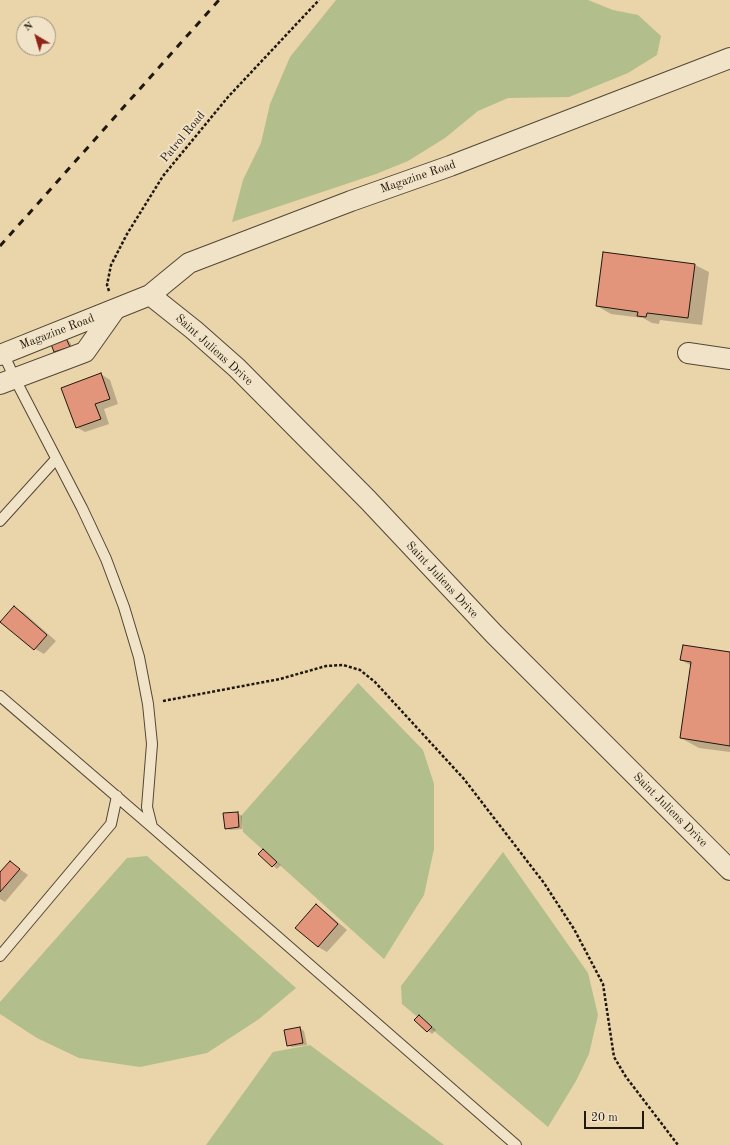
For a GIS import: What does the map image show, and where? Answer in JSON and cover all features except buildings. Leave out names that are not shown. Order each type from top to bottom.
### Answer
[{"type":"street","name":"Magazine Road","points":[[2,354],[150,296],[189,263],[351,201],[450,166],[730,58]]},
{"type":"street","name":"Saint Juliens Drive","points":[[150,296],[194,330],[237,368],[368,500],[494,634],[730,870]]},
{"type":"street","name":"Magazine Road","points":[[7,382],[85,352],[114,311]]},
{"type":"street","points":[[688,353],[730,359]]},
{"type":"lane","points":[[2,354],[7,382],[56,459],[106,559],[126,614],[139,657],[148,704],[152,744],[147,807],[152,827]]},
{"type":"lane","points":[[0,521],[56,459]]},
{"type":"lane","points":[[0,696],[117,796],[516,1145]]},
{"type":"lane","points":[[0,956],[111,824],[117,796]]},
{"type":"path","name":"Patrol Road","points":[[114,311],[107,285],[111,265],[127,234],[163,176],[228,97],[319,0]]},
{"type":"path","points":[[148,704],[280,679],[326,666],[343,665],[360,670],[375,682],[464,779],[544,883],[574,929],[603,984],[614,1057],[626,1077],[678,1145]]},
{"type":"green space","points":[[336,0],[588,0],[613,10],[638,15],[661,36],[657,55],[628,73],[569,97],[508,98],[478,111],[445,138],[408,161],[376,174],[232,222],[243,180],[261,143],[270,104],[290,57]]},
{"type":"green space","points":[[358,683],[423,750],[434,784],[434,849],[424,895],[384,959],[243,832],[241,816]]},
{"type":"green space","points":[[503,852],[588,973],[598,1015],[589,1054],[576,1081],[548,1127],[402,1004],[401,986]]},
{"type":"green space","points":[[147,856],[296,988],[259,1019],[207,1053],[140,1067],[79,1058],[37,1038],[0,1014],[0,1002],[127,858]]},
{"type":"green space","points":[[310,1045],[444,1145],[206,1145],[273,1052]]},
{"type":"railway","points":[[0,246],[219,0]]}]
